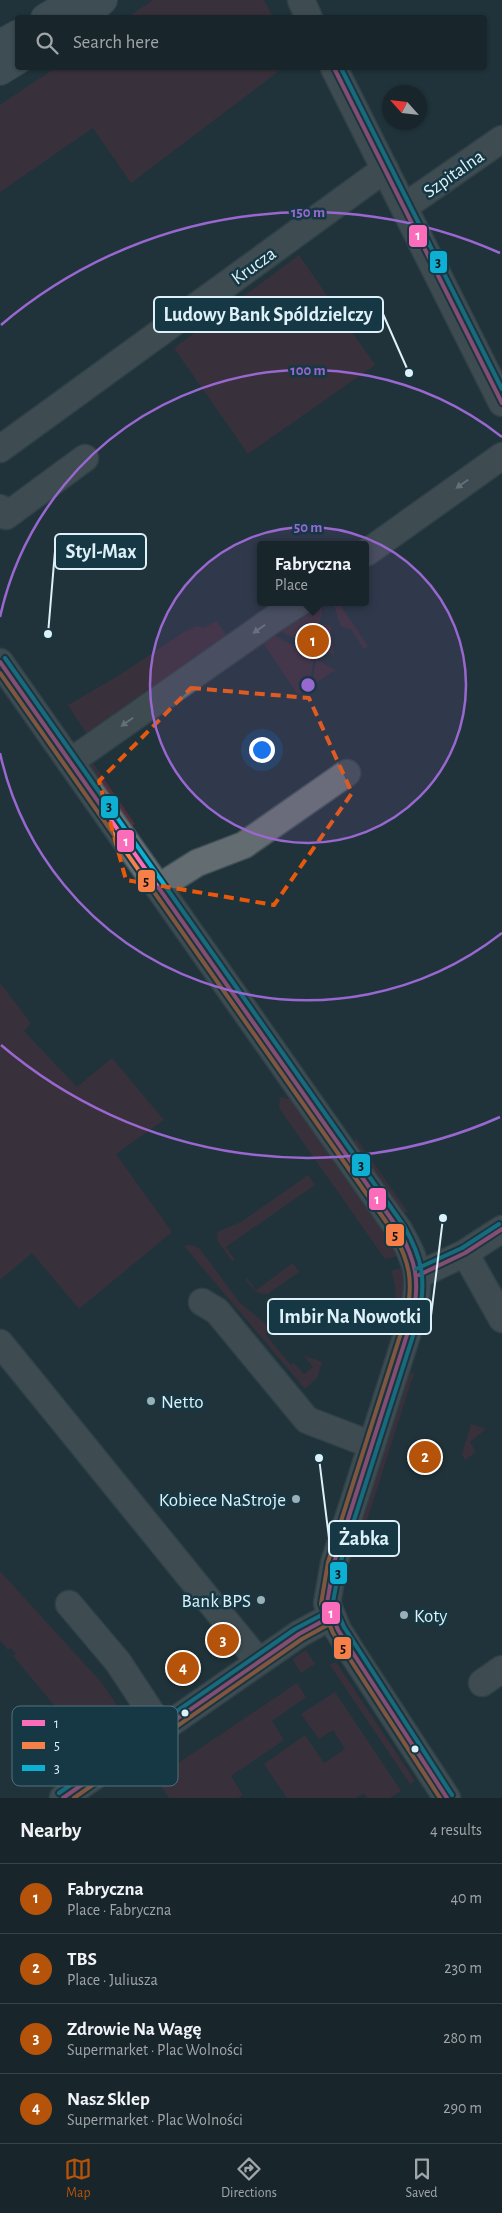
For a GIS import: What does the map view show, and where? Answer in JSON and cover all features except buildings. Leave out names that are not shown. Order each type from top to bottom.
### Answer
[{"type":"main road","points":[[50,15],[74,0]]},
{"type":"main road","points":[[87,15],[102,0]]},
{"type":"main road","points":[[0,44],[15,36]]},
{"type":"main road","points":[[0,71],[15,62]]},
{"type":"street","points":[[300,0],[308,15]]},
{"type":"street","points":[[335,70],[502,403]]},
{"type":"street","name":"Szpitalna","points":[[404,207],[502,139]]},
{"type":"street","name":"Krucza","points":[[0,449],[385,169]]},
{"type":"street","points":[[369,551],[502,456]]},
{"type":"street","points":[[0,508],[6,516],[85,458]]},
{"type":"street","points":[[70,762],[294,606]]},
{"type":"street","points":[[0,662],[399,1230],[413,1256],[419,1275],[414,1316],[334,1563],[327,1603],[353,1654],[448,1798]]},
{"type":"street","points":[[159,887],[197,863],[244,846],[347,773]]},
{"type":"street","points":[[419,1275],[465,1253],[502,1229]]},
{"type":"street","points":[[465,1253],[502,1319]]},
{"type":"street","points":[[202,1302],[217,1311],[307,1420],[372,1445]]},
{"type":"street","points":[[0,1343],[259,1662]]},
{"type":"street","points":[[69,1604],[118,1662],[147,1706]]},
{"type":"street","points":[[178,1718],[299,1634],[332,1616]]},
{"type":"street","points":[[63,1798],[80,1786]]},
{"type":"highlighted area","points":[[191,688],[309,698],[352,793],[274,905],[126,880],[99,781]]},
{"type":"shaded area","points":[[153,0],[264,0],[272,15],[131,15]]},
{"type":"shaded area","points":[[52,70],[280,70],[131,183],[93,128],[0,192],[0,105]]},
{"type":"shaded area","points":[[299,255],[375,365],[248,454],[174,348]]},
{"type":"shaded area","points":[[323,606],[316,647],[274,629],[287,619],[299,621]]},
{"type":"shaded area","points":[[334,606],[341,606],[368,646],[364,649],[351,629],[341,627]]},
{"type":"shaded area","points":[[216,621],[230,640],[89,738],[68,705],[118,676],[184,632],[197,626],[204,628]]},
{"type":"shaded area","points":[[322,624],[331,626],[334,655],[318,648]]},
{"type":"shaded area","points":[[269,632],[314,658],[309,688],[298,695],[264,644],[238,662],[234,657]]},
{"type":"shaded area","points":[[316,659],[335,670],[312,686]]},
{"type":"shaded area","points":[[89,757],[135,824],[130,827],[87,765]]},
{"type":"shaded area","points":[[0,983],[31,1023],[24,1031],[77,1087],[112,1058],[164,1120],[116,1154],[172,1232],[79,1309],[32,1253],[0,1280]]},
{"type":"shaded area","points":[[280,1097],[291,1099],[383,1227],[398,1256],[385,1259],[279,1108]]},
{"type":"shaded area","points":[[356,1138],[408,1212],[401,1212],[353,1143]]},
{"type":"shaded area","points":[[308,1175],[315,1185],[226,1247],[235,1260],[232,1261],[218,1242],[217,1232],[241,1222]]},
{"type":"shaded area","points":[[192,1245],[200,1249],[240,1303],[265,1323],[267,1327],[266,1335],[291,1365],[294,1363],[304,1374],[313,1367],[303,1355],[322,1362],[317,1378],[305,1389],[184,1246]]},
{"type":"shaded area","points":[[293,1263],[299,1272],[269,1293],[258,1293],[245,1279],[247,1278],[256,1290]]},
{"type":"shaded area","points":[[402,1268],[403,1299],[400,1321],[393,1341],[387,1349],[396,1310],[396,1291],[391,1271]]},
{"type":"shaded area","points":[[414,1373],[364,1530],[357,1528],[407,1375]]},
{"type":"shaded area","points":[[471,1424],[486,1429],[470,1442],[476,1452],[465,1460],[462,1454]]},
{"type":"shaded area","points":[[0,1571],[101,1682],[118,1706],[55,1706],[13,1656],[16,1654],[11,1648],[8,1650],[0,1640]]},
{"type":"shaded area","points":[[306,1650],[315,1664],[301,1673],[292,1659]]},
{"type":"shaded area","points":[[336,1662],[415,1781],[410,1784],[330,1665]]},
{"type":"shaded area","points":[[297,1683],[306,1697],[272,1721],[284,1740],[231,1776],[243,1795],[238,1798],[169,1798],[161,1786],[178,1786],[178,1763]]},
{"type":"shaded area","points":[[335,1692],[401,1791],[390,1798],[367,1798],[364,1793],[356,1798],[287,1798],[264,1764],[305,1735],[324,1763],[345,1749],[333,1730],[319,1739],[301,1714]]},
{"type":"transit line","name":"1","points":[[335,70],[502,403]]},
{"type":"transit line","name":"3","points":[[342,70],[502,389]]},
{"type":"transit line","name":"3","points":[[5,658],[404,1226],[415,1249],[422,1280],[419,1317],[340,1564],[333,1602],[344,1627],[452,1795]]},
{"type":"transit line","name":"1","points":[[0,662],[399,1230],[413,1262],[416,1281],[413,1316],[334,1563],[327,1603],[338,1630],[447,1798]]},
{"type":"transit line","name":"5","points":[[0,673],[394,1233],[404,1254],[410,1282],[407,1314],[328,1562],[321,1604],[333,1633],[440,1798]]},
{"type":"transit line","name":"3","points":[[416,1269],[462,1248],[499,1224]]},
{"type":"transit line","name":"1","points":[[419,1275],[465,1253],[502,1229]]},
{"type":"transit line","name":"3","points":[[178,1710],[295,1629],[329,1611]]},
{"type":"transit line","name":"1","points":[[178,1718],[299,1634],[332,1616]]},
{"type":"transit line","name":"5","points":[[178,1725],[302,1639],[335,1621]]},
{"type":"transit line","name":"3","points":[[59,1793],[69,1786]]},
{"type":"transit line","name":"1","points":[[63,1798],[80,1786]]},
{"type":"transit line","name":"5","points":[[74,1798],[91,1786]]},
{"type":"place","name":"Ludowy Bank Spóldzielczy","points":[[409,373]]},
{"type":"place","name":"Styl-Max","points":[[48,634]]},
{"type":"place","name":"Fabryczna","points":[[313,641]]},
{"type":"place","name":"Imbir Na Nowotki","points":[[443,1218]]},
{"type":"place","name":"Netto","points":[[151,1401]]},
{"type":"place","name":"TBS","points":[[425,1457]]},
{"type":"place","name":"Żabka","points":[[319,1458]]},
{"type":"place","name":"Kobiece NaStroje","points":[[296,1499]]},
{"type":"place","name":"Bank BPS","points":[[261,1600]]},
{"type":"place","name":"Koty","points":[[404,1615]]},
{"type":"place","name":"Zdrowie Na Wagę","points":[[223,1640]]},
{"type":"place","name":"Nasz Sklep","points":[[183,1668]]}]
